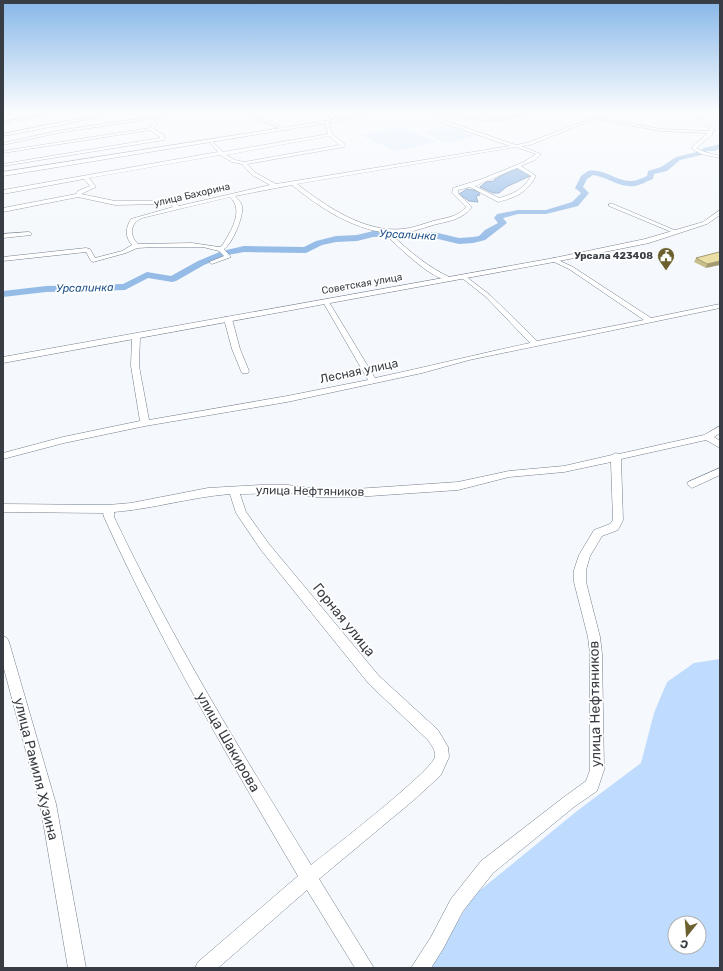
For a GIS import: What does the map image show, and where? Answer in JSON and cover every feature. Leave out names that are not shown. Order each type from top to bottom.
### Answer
[{"type":"main road","points":[[3,174],[114,156]]},
{"type":"street","points":[[3,165],[56,156]]},
{"type":"street","points":[[3,192],[208,156]]},
{"type":"street","points":[[225,156],[231,160],[244,163],[283,156]]},
{"type":"street","name":"улица Бахорина","points":[[136,246],[130,239],[129,227],[133,220],[140,217],[177,207],[275,186],[456,156]]},
{"type":"street","points":[[294,184],[320,203],[373,228],[400,232],[451,219],[469,207],[458,197],[454,191],[455,189],[472,186],[535,156]]},
{"type":"street","points":[[244,163],[248,170],[257,177],[275,186]]},
{"type":"street","points":[[472,186],[498,200],[520,193],[524,191],[534,176],[517,166]]},
{"type":"street","points":[[78,195],[80,192],[92,187],[86,178]]},
{"type":"street","points":[[3,210],[78,195],[105,202],[162,202],[171,203],[177,207]]},
{"type":"street","points":[[220,250],[224,247],[238,220],[240,206],[237,200],[231,195]]},
{"type":"street","points":[[611,205],[676,232]]},
{"type":"street","name":"Советская улица","points":[[3,360],[554,260],[646,241],[705,223],[720,212]]},
{"type":"street","points":[[3,236],[29,234]]},
{"type":"street","points":[[390,236],[424,266],[437,275],[449,279]]},
{"type":"street","points":[[3,259],[88,250],[93,260],[124,252],[136,246],[176,244],[220,250],[228,257],[212,262]]},
{"type":"street","points":[[554,260],[571,268],[649,320]]},
{"type":"street","points":[[464,277],[493,300],[536,345]]},
{"type":"street","points":[[326,302],[373,381]]},
{"type":"street","name":"Лесная улица","points":[[3,456],[40,448],[63,440],[287,399],[422,371],[468,358],[720,306]]},
{"type":"street","points":[[228,319],[236,349],[245,371]]},
{"type":"street","points":[[136,336],[135,366],[145,424]]},
{"type":"street","name":"улица Нефтяников","points":[[3,508],[108,509],[131,507],[208,492],[235,492],[261,489],[281,489],[317,493],[355,493],[458,486],[509,474],[564,469],[616,456],[707,437],[720,429]]},
{"type":"street","points":[[707,437],[720,445]]},
{"type":"street","name":"улица Нефтяников","points":[[420,968],[437,943],[457,905],[487,867],[569,802],[592,786],[597,770],[596,654],[594,637],[580,582],[580,570],[585,556],[598,533],[614,527],[618,520],[616,456]]},
{"type":"street","points":[[692,484],[720,471]]},
{"type":"street","name":"Горная улица","points":[[235,492],[242,513],[265,547],[374,680],[433,735],[441,747],[442,757],[436,770],[410,794],[308,878]]},
{"type":"street","name":"улица Шакирова","points":[[108,509],[109,517],[132,567],[191,678],[308,878],[365,968]]},
{"type":"street","name":"улица Рамиля Хузина","points":[[3,642],[48,804],[77,968]]},
{"type":"street","points":[[204,968],[308,878]]},
{"type":"shaded area","points":[[516,168],[531,174],[530,176],[506,187],[499,193],[493,193],[480,187],[486,182],[494,181],[495,179]]},
{"type":"shaded area","points":[[467,189],[478,191],[480,195],[476,196],[478,202],[469,201],[459,194]]},
{"type":"shaded area","points":[[720,659],[720,968],[430,968],[473,896],[577,811],[641,763],[654,713],[667,682],[694,663]]},
{"type":"building","points":[[719,252],[720,261],[707,264],[696,258]]},
{"type":"waterway","name":"Урсалинка","points":[[3,294],[46,289],[125,287],[147,275],[172,279],[201,263],[225,253],[244,249],[306,250],[319,243],[336,239],[357,238],[373,234],[388,233],[398,235],[434,235],[459,241],[473,240],[482,238],[488,232],[497,228],[503,223],[498,218],[500,216],[518,212],[546,212],[575,204],[585,193],[579,188],[584,178],[591,173],[603,174],[619,182],[634,184],[650,177],[651,173],[664,169],[678,158],[687,156]]},
{"type":"place","name":"Урсала 423408","points":[[666,271]]}]
